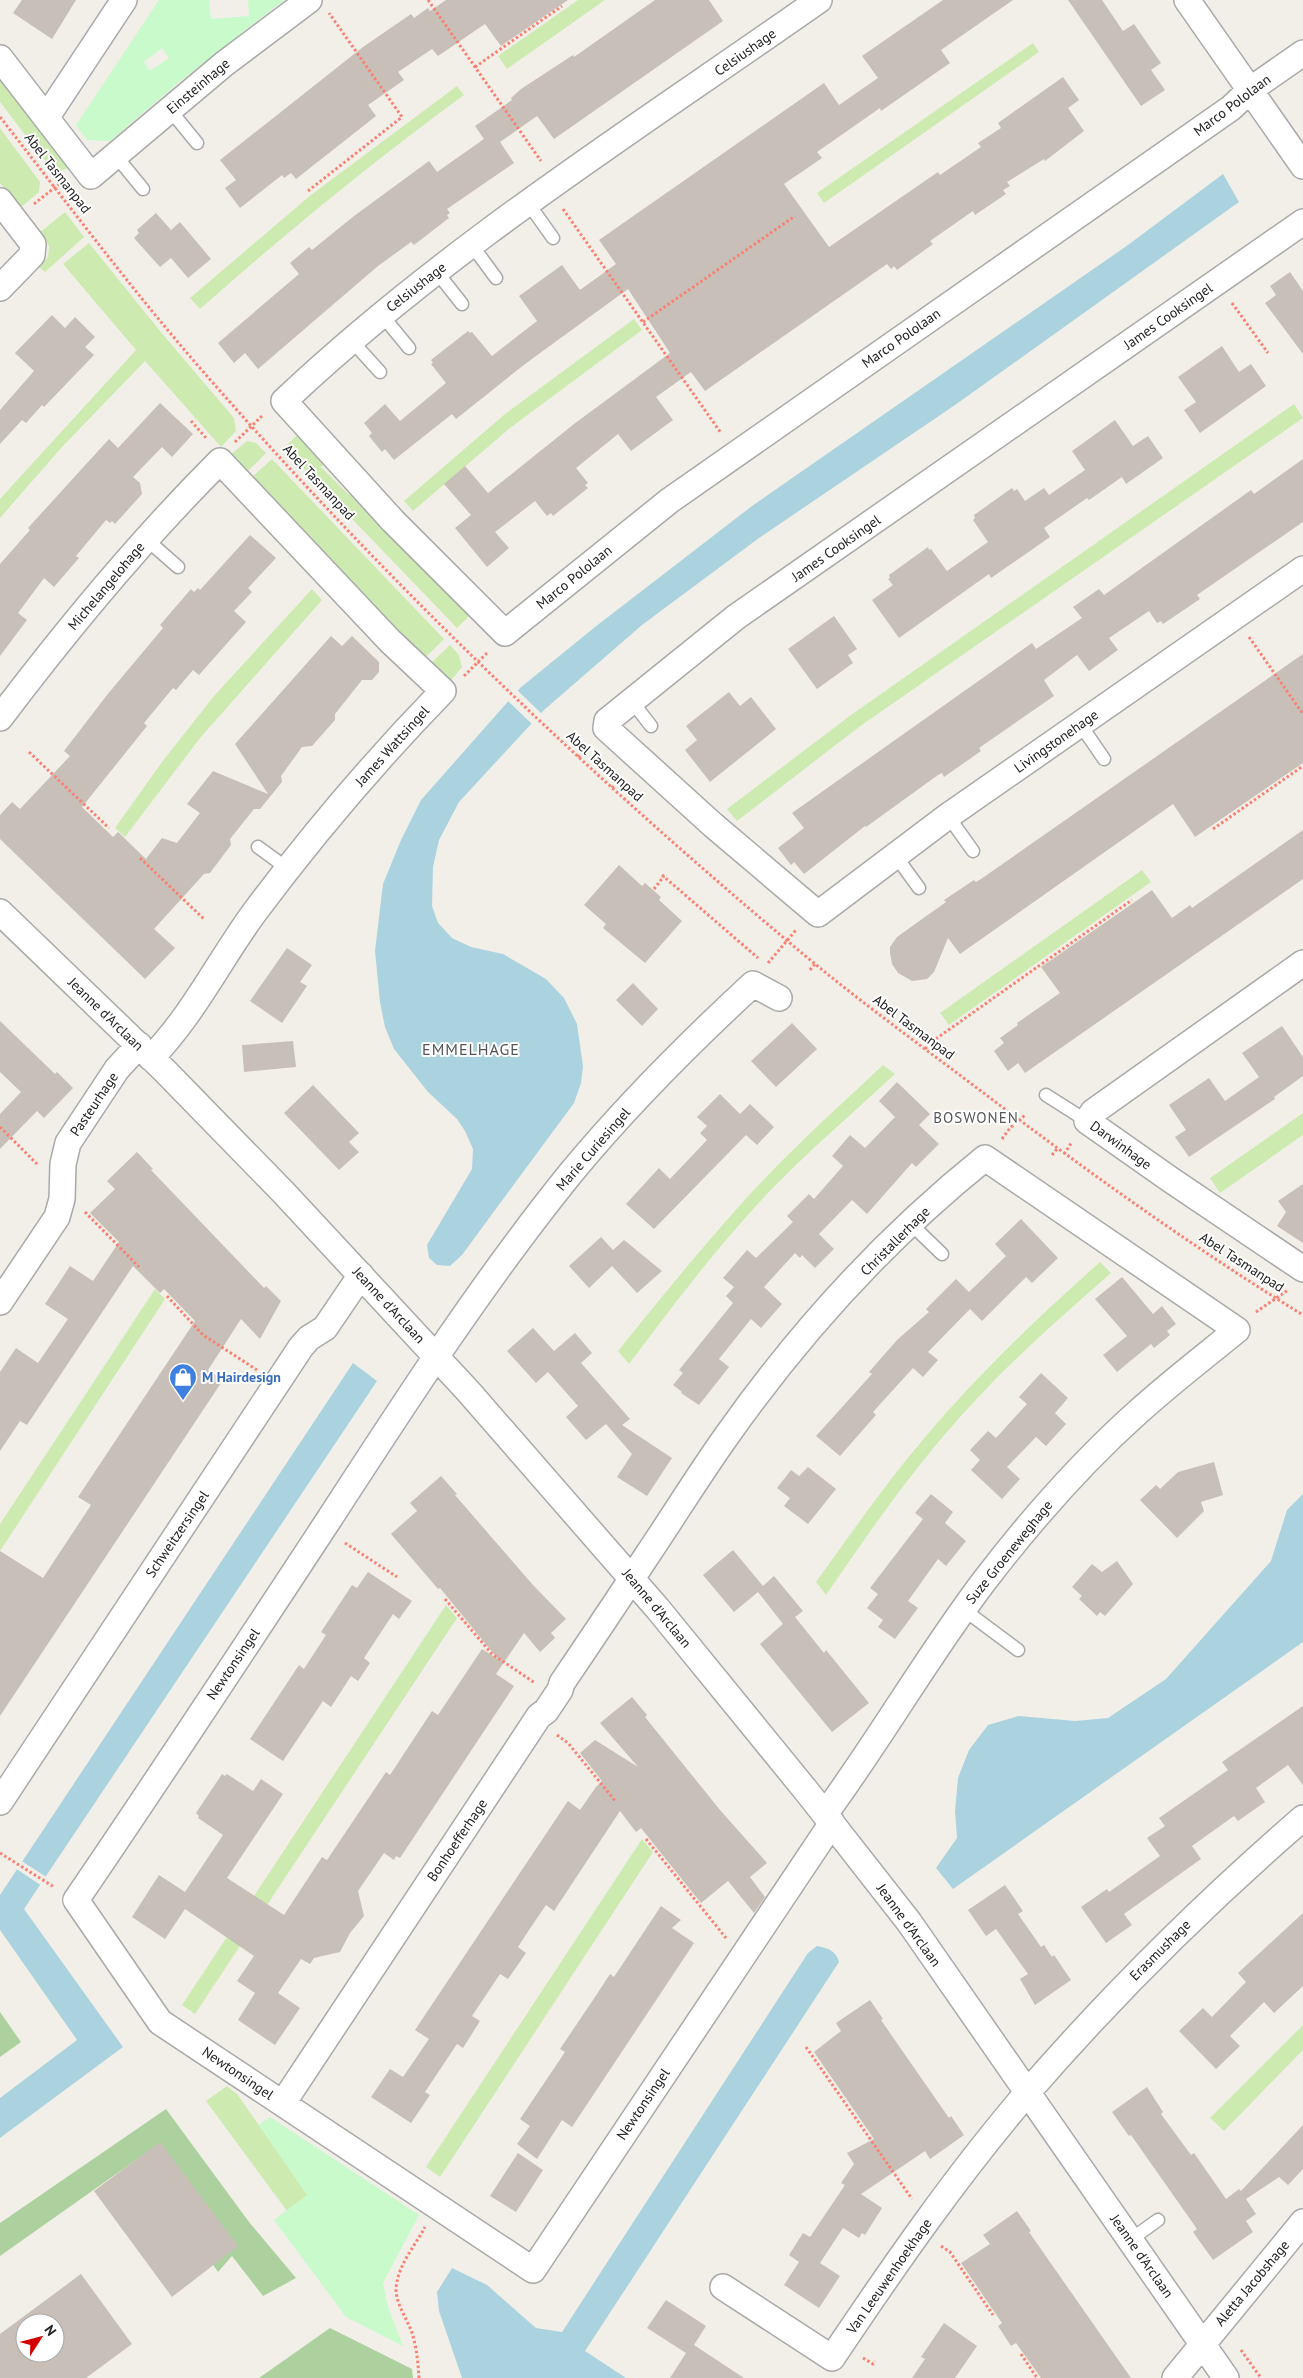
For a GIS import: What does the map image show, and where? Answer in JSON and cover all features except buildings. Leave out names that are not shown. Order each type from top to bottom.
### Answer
[{"type":"street","points":[[46,118],[124,0]]},
{"type":"street","name":"Einsteinhage","points":[[80,176],[116,156],[239,52],[309,0]]},
{"type":"street","name":"Celsiushage","points":[[499,640],[284,401],[381,314],[472,244],[819,0]]},
{"type":"street","points":[[1187,0],[1303,166]]},
{"type":"street","name":"Marco Pololaan","points":[[499,640],[669,501],[1231,108],[1250,90],[1303,53]]},
{"type":"street","points":[[0,58],[46,118],[80,176]]},
{"type":"street","points":[[0,201],[33,244],[32,255],[0,288]]},
{"type":"street","name":"James Cooksingel","points":[[807,917],[713,825],[606,728],[607,721],[736,617],[1303,222]]},
{"type":"street","name":"Michelangelohage","points":[[0,718],[59,641],[221,450]]},
{"type":"street","name":"James Wattsingel","points":[[145,1052],[172,1036],[243,930],[288,869],[359,782],[443,691],[390,641],[221,450]]},
{"type":"street","name":"Livingstonehage","points":[[807,917],[818,914],[948,816],[1303,568]]},
{"type":"street","name":"Jeanne d'Arclaan","points":[[0,912],[145,1052],[256,1163],[437,1357],[632,1578],[828,1819],[909,1922],[1226,2378]]},
{"type":"street","name":"Darwinhage","points":[[1297,1278],[1171,1180],[1087,1121],[1093,1112],[1303,963]]},
{"type":"street","name":"Marie Curiesingel","points":[[437,1357],[548,1202],[572,1172],[660,1074],[752,984],[779,998]]},
{"type":"street","name":"Pasteurhage","points":[[0,1302],[57,1216],[61,1201],[63,1164],[68,1143],[117,1069],[145,1052]]},
{"type":"street","name":"Christallerhage","points":[[632,1578],[691,1486],[754,1399],[819,1320],[912,1224],[985,1158],[1244,1323]]},
{"type":"street","name":"Schweitzersingel","points":[[0,1802],[302,1347],[309,1338],[325,1328],[361,1275]]},
{"type":"street","name":"Suze Groeneweghage","points":[[828,1819],[963,1609],[1012,1545],[1063,1487],[1109,1440],[1159,1393],[1244,1323]]},
{"type":"street","name":"Newtonsingel","points":[[437,1357],[76,1900],[160,2022],[533,2270],[828,1819]]},
{"type":"street","name":"Bonhoefferhage","points":[[283,2104],[539,1716],[546,1711],[554,1699],[562,1683],[632,1578]]},
{"type":"street","name":"Erasmushage","points":[[1028,2092],[1139,1971],[1239,1874],[1303,1818]]},
{"type":"street","name":"Van Leeuwenhoekhage","points":[[724,2287],[832,2358],[920,2230],[1028,2092]]},
{"type":"street","name":"Aletta Jacobshage","points":[[1175,2378],[1303,2222]]},
{"type":"lane","points":[[170,110],[197,143]]},
{"type":"lane","points":[[116,156],[143,189]]},
{"type":"lane","points":[[528,204],[553,238]]},
{"type":"lane","points":[[472,244],[496,278]]},
{"type":"lane","points":[[436,271],[462,304]]},
{"type":"lane","points":[[381,314],[409,348]]},
{"type":"lane","points":[[351,340],[380,372]]},
{"type":"lane","points":[[146,538],[178,567]]},
{"type":"lane","points":[[631,700],[651,726]]},
{"type":"lane","points":[[1080,724],[1104,759]]},
{"type":"lane","points":[[948,816],[973,851]]},
{"type":"lane","points":[[258,847],[288,869]]},
{"type":"lane","points":[[895,855],[919,888]]},
{"type":"lane","points":[[1046,1095],[1087,1121]]},
{"type":"lane","points":[[912,1224],[942,1254]]},
{"type":"lane","points":[[963,1609],[1018,1650]]},
{"type":"lane","points":[[1130,2240],[1158,2220]]},
{"type":"path","points":[[428,0],[546,168]]},
{"type":"path","points":[[475,67],[562,6]]},
{"type":"path","points":[[308,190],[402,117],[341,29]]},
{"type":"path","name":"Abel Tasmanpad","points":[[0,117],[171,334],[252,426],[377,561],[552,733],[612,788],[814,964],[925,1050],[1057,1148],[1303,1315]]},
{"type":"path","points":[[30,208],[55,188],[80,176]]},
{"type":"path","points":[[560,204],[725,438]]},
{"type":"path","points":[[643,322],[795,216]]},
{"type":"path","points":[[1236,309],[1268,354]]},
{"type":"path","points":[[191,421],[221,450],[252,426],[266,412]]},
{"type":"path","points":[[458,681],[499,640]]},
{"type":"path","points":[[1259,651],[1303,714]]},
{"type":"path","points":[[29,752],[109,828]]},
{"type":"path","points":[[1213,829],[1303,766]]},
{"type":"path","points":[[612,788],[618,782]]},
{"type":"path","points":[[140,858],[205,920]]},
{"type":"path","points":[[654,889],[663,876],[762,961]]},
{"type":"path","points":[[925,1050],[930,1043],[1132,900]]},
{"type":"path","points":[[763,968],[807,917]]},
{"type":"path","points":[[810,970],[814,964]]},
{"type":"path","points":[[999,1143],[1018,1120],[1025,1115]]},
{"type":"path","points":[[0,1127],[40,1167]]},
{"type":"path","points":[[1052,1155],[1057,1148]]},
{"type":"path","points":[[84,1211],[139,1267]]},
{"type":"path","points":[[1244,1323],[1276,1298],[1297,1278]]},
{"type":"path","points":[[167,1296],[203,1335],[257,1370]]},
{"type":"path","points":[[351,1547],[397,1577]]},
{"type":"path","points":[[445,1599],[492,1654],[537,1684]]},
{"type":"path","points":[[570,1746],[616,1802]]},
{"type":"path","points":[[646,1839],[729,1942]]},
{"type":"path","points":[[0,1853],[59,1891]]},
{"type":"path","points":[[806,2047],[916,2203]]},
{"type":"path","points":[[419,2378],[414,2339],[410,2325],[396,2299],[396,2291],[398,2276],[426,2226]]},
{"type":"path","points":[[952,2256],[993,2315]]},
{"type":"path","points":[[1247,2348],[1243,2353],[1261,2378]]},
{"type":"path","points":[[1021,2354],[1037,2378]]},
{"type":"green space","points":[[159,0],[209,0],[211,19],[249,16],[248,0],[284,0],[179,82],[110,141],[87,140],[76,125]],"holes":[[[162,48],[169,58],[150,71],[144,62]]]},
{"type":"green space","points":[[578,0],[605,0],[507,69],[498,56]]},
{"type":"green space","points":[[1033,43],[1039,52],[824,203],[817,193]]},
{"type":"green space","points":[[0,76],[72,167],[59,171],[49,166],[0,102]]},
{"type":"green space","points":[[457,86],[464,95],[329,199],[200,309],[190,298],[311,195]]},
{"type":"green space","points":[[0,128],[40,182],[39,192],[20,208],[0,183]]},
{"type":"green space","points":[[65,212],[84,237],[45,272],[39,267],[48,257],[49,246],[39,233]]},
{"type":"green space","points":[[89,243],[234,418],[236,431],[221,447],[145,361],[62,447],[0,518],[0,499],[136,350],[63,264]]},
{"type":"green space","points":[[634,319],[642,330],[510,428],[413,511],[404,501],[505,414]]},
{"type":"green space","points":[[1294,404],[1303,418],[859,727],[737,821],[727,809],[851,715]]},
{"type":"green space","points":[[299,433],[325,463],[321,467],[349,495],[352,492],[472,613],[457,628],[284,448]]},
{"type":"green space","points":[[247,441],[256,443],[266,453],[245,474],[229,456]]},
{"type":"green space","points":[[272,459],[444,639],[424,659],[250,479]]},
{"type":"green space","points":[[312,589],[322,600],[200,738],[125,837],[115,828],[162,762],[214,696]]},
{"type":"green space","points":[[450,645],[459,655],[462,667],[448,684],[429,665]]},
{"type":"green space","points":[[1142,870],[1151,882],[949,1025],[940,1013]]},
{"type":"green space","points":[[883,1065],[895,1074],[809,1152],[751,1211],[688,1286],[629,1364],[618,1351],[694,1258],[776,1167]]},
{"type":"green space","points":[[1303,1113],[1303,1135],[1220,1193],[1210,1178]]},
{"type":"green space","points":[[1100,1262],[1111,1273],[1022,1353],[952,1426],[895,1497],[826,1595],[816,1582],[907,1459],[985,1371],[1030,1326]]},
{"type":"green space","points":[[155,1289],[165,1299],[0,1551],[0,1524]]},
{"type":"green space","points":[[446,1605],[457,1618],[195,2014],[182,2005]]},
{"type":"green space","points":[[642,1839],[653,1852],[440,2177],[426,2167]]},
{"type":"green space","points":[[0,2012],[21,2042],[0,2057]]},
{"type":"green space","points":[[1303,2025],[1303,2050],[1224,2131],[1210,2118]]},
{"type":"green space","points":[[227,2086],[237,2094],[308,2195],[287,2211],[206,2101]]},
{"type":"green space","points":[[166,2109],[249,2222],[296,2278],[263,2296],[232,2256],[218,2272],[155,2182],[153,2148],[0,2256],[0,2223]]},
{"type":"green space","points":[[270,2117],[419,2215],[383,2283],[388,2307],[403,2346],[346,2317],[274,2220],[307,2195],[259,2125]]},
{"type":"green space","points":[[330,2328],[412,2369],[413,2378],[259,2378]]},
{"type":"water","points":[[1223,174],[1239,202],[955,405],[759,538],[642,625],[544,710],[459,802],[439,840],[433,867],[432,906],[438,923],[452,938],[471,947],[503,954],[546,979],[564,998],[577,1024],[583,1066],[581,1083],[574,1103],[462,1255],[450,1266],[437,1265],[429,1258],[427,1245],[472,1169],[473,1149],[457,1119],[428,1092],[394,1049],[385,1027],[380,1002],[375,951],[383,884],[401,840],[421,800],[520,688],[595,627],[752,506],[1128,245]]},
{"type":"water","points":[[353,1363],[377,1381],[24,1909],[123,2047],[0,2138],[0,2098],[77,2040],[0,1930],[0,1895]]},
{"type":"water","points":[[1303,1494],[1303,1642],[953,1889],[936,1868],[957,1838],[955,1811],[958,1778],[969,1750],[988,1725],[1019,1716],[1075,1721],[1108,1718],[1166,1679],[1271,1561],[1287,1510]]},
{"type":"water","points":[[817,1946],[833,1952],[839,1962],[585,2351],[626,2378],[462,2378],[439,2311],[437,2292],[452,2268],[487,2285],[536,2328],[562,2332],[808,1953]]},
{"type":"pier","points":[[516,689],[543,715],[533,725],[506,699]]},
{"type":"pier","points":[[20,1860],[48,1878],[42,1886],[15,1868]]},
{"type":"place","name":"M Hairdesign","points":[[183,1401]]},
{"type":"district","name":"EMMELHAGE","points":[[471,1049]]},
{"type":"district","name":"BOSWONEN","points":[[976,1118]]}]
